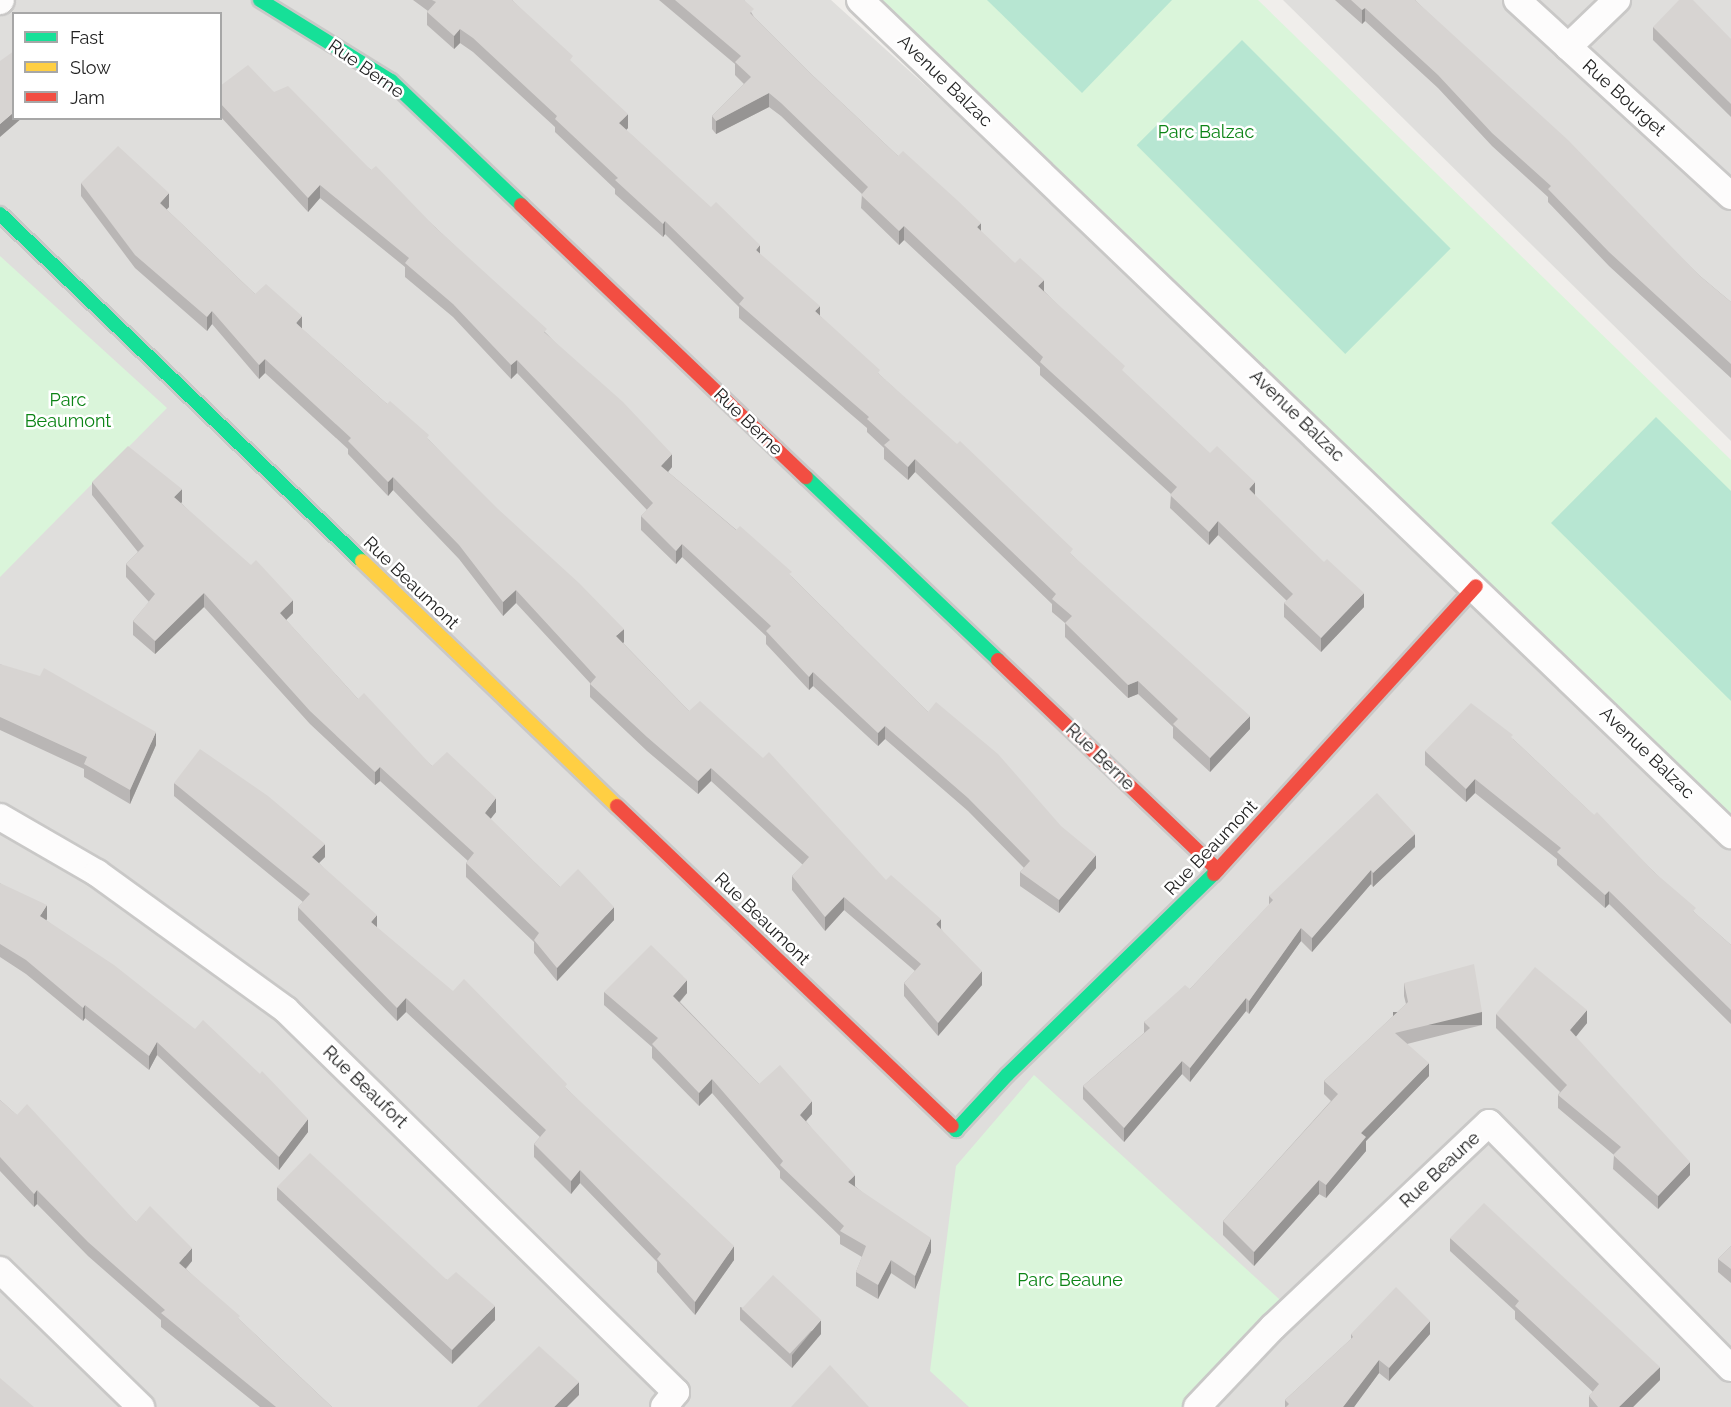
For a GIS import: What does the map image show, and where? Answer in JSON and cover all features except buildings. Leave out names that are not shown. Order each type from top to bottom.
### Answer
[{"type":"street","name":"Rue Berne","points":[[260,0],[391,81],[1218,870]]},
{"type":"street","name":"Avenue Balzac","points":[[860,0],[1476,586],[1731,835]]},
{"type":"street","name":"Rue Bourget","points":[[1517,0],[1731,196]]},
{"type":"street","points":[[1568,47],[1617,0]]},
{"type":"street","name":"Rue Beaumont","points":[[0,214],[956,1130],[1007,1075],[1218,870],[1476,586]]},
{"type":"street","name":"Rue Beaufort","points":[[0,817],[97,873],[286,1010],[676,1392],[664,1407]]},
{"type":"street","name":"Rue Beaune","points":[[1197,1407],[1273,1327],[1489,1123],[1731,1368]]},
{"type":"street","points":[[0,1270],[141,1407]]},
{"type":"shaded area","points":[[0,0],[831,0],[1731,814],[1731,1407],[0,1407]]},
{"type":"shaded area","points":[[1283,0],[1731,0],[1731,441]]},
{"type":"green space","name":"Parc Balzac","points":[[879,0],[1258,0],[1731,460],[1731,814]]},
{"type":"green space","points":[[987,0],[1172,0],[1082,93]]},
{"type":"green space","points":[[1242,40],[1451,249],[1345,354],[1137,145]]},
{"type":"green space","name":"Parc Beaumont","points":[[0,256],[167,408],[0,577]]},
{"type":"green space","points":[[1656,417],[1731,491],[1731,701],[1551,523]]},
{"type":"green space","name":"Parc Beaune","points":[[1034,1075],[1290,1309],[1193,1407],[969,1407],[930,1371],[956,1166]]},
{"type":"traffic: fast","points":[[260,0],[391,81],[521,205]]},
{"type":"traffic: fast","points":[[0,214],[362,561]]},
{"type":"traffic: fast","points":[[806,477],[998,660]]},
{"type":"traffic: fast","points":[[952,1126],[956,1130],[1007,1075],[1214,874]]},
{"type":"traffic: slow","points":[[362,561],[617,806]]},
{"type":"traffic: jam","points":[[521,205],[806,477]]},
{"type":"traffic: jam","points":[[1214,874],[1476,586]]},
{"type":"traffic: jam","points":[[998,660],[1218,870]]},
{"type":"traffic: jam","points":[[617,806],[952,1126]]}]
